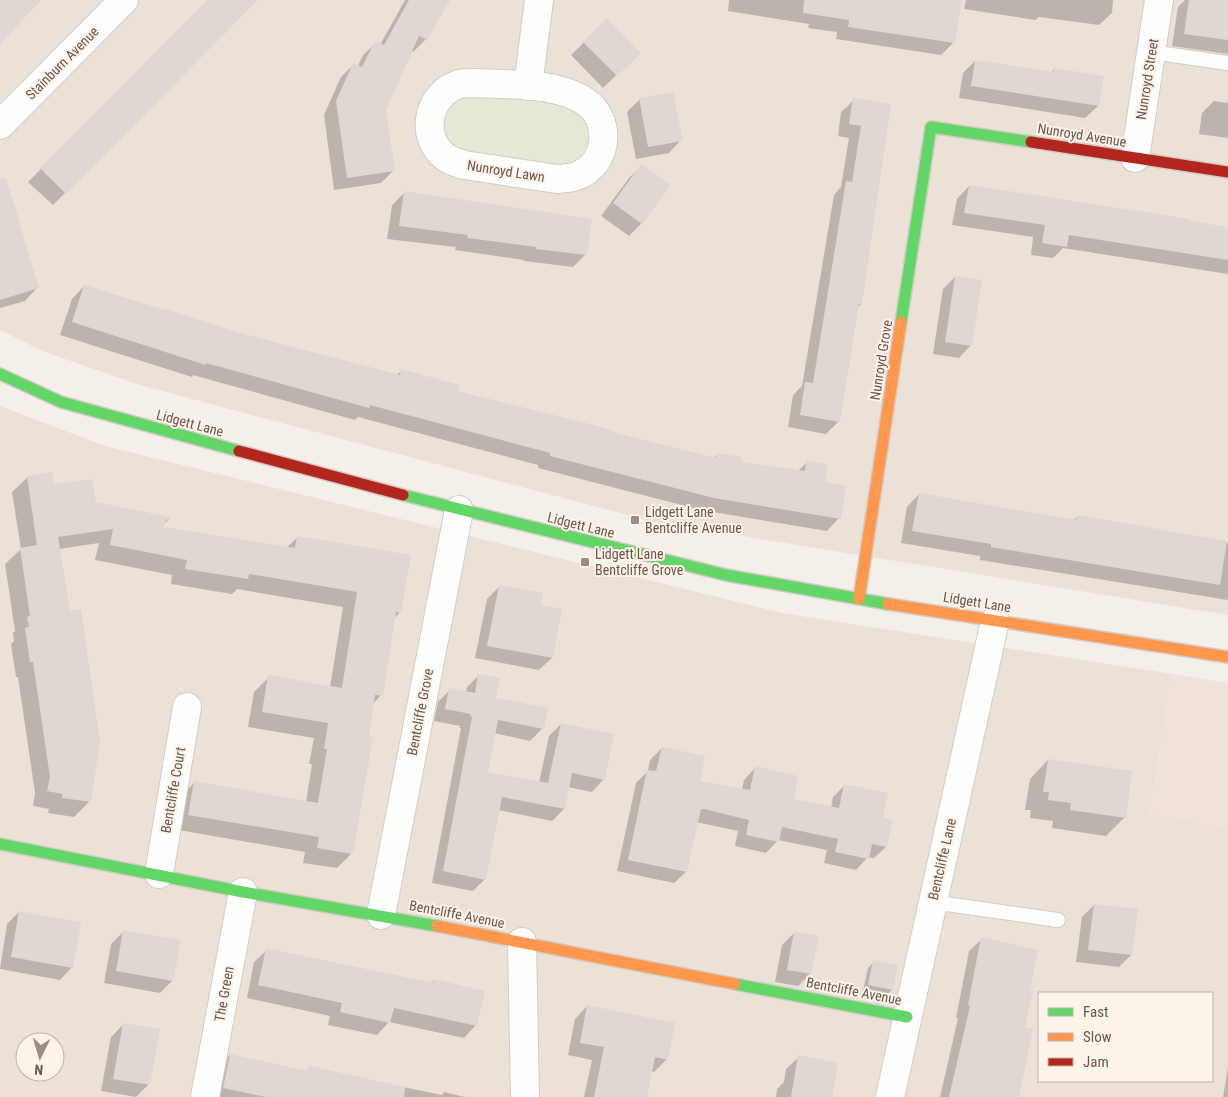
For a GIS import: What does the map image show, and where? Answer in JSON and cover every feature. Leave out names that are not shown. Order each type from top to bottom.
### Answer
[{"type":"street","name":"Stainburn Avenue","points":[[0,125],[124,0]]},
{"type":"street","points":[[528,86],[539,0]]},
{"type":"street","name":"Nunroyd Street","points":[[1135,158],[1159,0]]},
{"type":"street","name":"Nunroyd Lawn","points":[[475,83],[528,86],[553,88],[575,96],[597,112],[604,138],[601,152],[594,164],[584,172],[571,178],[558,179],[464,165],[451,161],[440,152],[432,140],[429,126],[431,112],[437,99],[448,90],[460,84],[475,83]]},
{"type":"street","name":"Nunroyd Avenue","points":[[932,127],[1228,172]]},
{"type":"street","name":"Nunroyd Grove","points":[[859,598],[932,127]]},
{"type":"street","name":"Lidgett Lane","points":[[0,374],[62,402],[195,440],[458,510],[726,575],[995,621],[1228,657]]},
{"type":"street","name":"Bentcliffe Grove","points":[[381,915],[458,510]]},
{"type":"street","name":"Bentcliffe Lane","points":[[890,1097],[995,621]]},
{"type":"street","name":"Bentcliffe Court","points":[[159,874],[187,706]]},
{"type":"street","name":"Bentcliffe Avenue","points":[[0,844],[243,892],[381,915],[907,1017]]},
{"type":"street","name":"The Green","points":[[205,1097],[243,892]]},
{"type":"street","points":[[522,942],[525,1097]]},
{"type":"lane","points":[[1151,52],[1228,63]]},
{"type":"lane","points":[[932,902],[1058,920]]},
{"type":"shaded area","points":[[0,0],[1228,0],[1228,615],[650,521],[140,385],[45,352],[0,330]]},
{"type":"shaded area","points":[[0,406],[105,446],[782,613],[1172,674],[1150,813],[1228,828],[1228,1097],[0,1097]]},
{"type":"shaded area","points":[[1172,674],[1228,683],[1228,828],[1150,814]]},
{"type":"green space","points":[[473,92],[545,101],[572,107],[580,112],[585,120],[589,129],[589,145],[579,158],[563,165],[554,166],[456,149],[442,134],[445,104]]},
{"type":"building","points":[[0,0],[41,0],[0,44]]},
{"type":"building","points":[[207,0],[258,0],[66,194],[40,168]]},
{"type":"building","points":[[409,0],[450,0],[427,40],[419,36],[386,110],[395,171],[347,178],[336,101],[353,63],[362,67],[375,41],[384,45]]},
{"type":"building","points":[[804,0],[962,0],[955,43],[848,27],[849,20],[803,13]]},
{"type":"building","points":[[1189,0],[1228,0],[1228,40],[1184,34]]},
{"type":"building","points":[[607,18],[641,53],[617,76],[583,42]]},
{"type":"building","points":[[975,60],[1053,72],[1054,68],[1104,76],[1099,106],[971,86]]},
{"type":"building","points":[[673,92],[683,141],[648,147],[639,98]]},
{"type":"building","points":[[853,98],[891,104],[862,304],[859,304],[840,422],[800,415],[805,382],[813,383],[846,181],[852,182],[861,126],[849,124]]},
{"type":"building","points":[[641,164],[671,185],[642,224],[613,203]]},
{"type":"building","points":[[6,178],[39,288],[0,300],[0,179]]},
{"type":"building","points":[[969,185],[1190,219],[1190,221],[1228,227],[1228,260],[1069,235],[1067,247],[1042,243],[1045,225],[964,213]]},
{"type":"building","points":[[404,191],[592,219],[587,255],[536,249],[536,247],[467,238],[468,235],[399,226]]},
{"type":"building","points":[[955,276],[982,280],[972,346],[945,342]]},
{"type":"building","points":[[84,285],[240,333],[400,375],[401,369],[460,385],[458,391],[716,458],[717,453],[742,457],[742,462],[805,471],[806,461],[828,464],[825,482],[846,486],[841,519],[714,498],[550,456],[550,453],[370,405],[369,408],[206,363],[206,365],[72,322]]},
{"type":"building","points":[[52,472],[54,484],[92,479],[96,502],[170,517],[170,519],[166,520],[164,527],[295,548],[297,536],[411,555],[401,613],[396,612],[383,696],[375,695],[369,737],[373,737],[353,854],[317,848],[319,837],[188,815],[194,781],[318,803],[327,749],[324,749],[328,723],[262,712],[268,675],[342,688],[357,592],[249,574],[248,579],[185,569],[187,560],[110,545],[113,529],[58,537],[70,611],[81,609],[100,742],[91,802],[62,798],[63,794],[47,791],[50,777],[33,662],[30,662],[25,628],[29,627],[27,617],[30,616],[20,548],[37,545],[27,476]]},
{"type":"building","points":[[919,493],[1076,520],[1077,515],[1227,541],[1220,585],[991,547],[991,544],[912,531]]},
{"type":"building","points":[[499,585],[543,593],[541,605],[562,609],[553,658],[487,646]]},
{"type":"building","points":[[478,674],[500,678],[496,698],[548,708],[544,729],[498,720],[488,772],[548,783],[561,723],[614,734],[605,780],[572,773],[565,809],[502,797],[486,880],[443,871],[472,717],[470,716],[471,714],[445,709],[449,688],[475,693]]},
{"type":"building","points":[[662,747],[705,756],[700,781],[750,790],[755,766],[798,776],[794,799],[839,808],[844,784],[888,793],[883,817],[893,820],[887,847],[872,844],[869,859],[835,852],[838,839],[782,827],[779,842],[746,835],[749,820],[701,809],[687,872],[628,860],[647,770],[656,771]]},
{"type":"building","points":[[1048,759],[1132,771],[1126,818],[1070,810],[1071,803],[1048,800],[1049,792],[1043,792]]},
{"type":"building","points":[[1094,904],[1138,909],[1132,955],[1088,950]]},
{"type":"building","points":[[19,911],[81,922],[73,968],[11,957]]},
{"type":"building","points":[[123,930],[181,940],[173,981],[116,971]]},
{"type":"building","points":[[794,931],[819,936],[811,974],[787,970]]},
{"type":"building","points":[[981,937],[1038,950],[1030,990],[1033,990],[1025,1027],[1033,1029],[1019,1097],[949,1097],[970,1006],[968,1005]]},
{"type":"building","points":[[266,948],[433,983],[434,979],[485,991],[477,1026],[394,1008],[390,1023],[340,1012],[342,1003],[258,985]]},
{"type":"building","points":[[873,960],[898,965],[893,990],[868,985]]},
{"type":"building","points":[[587,1005],[675,1023],[668,1060],[655,1057],[647,1097],[594,1097],[604,1047],[580,1043]]},
{"type":"building","points":[[123,1023],[160,1029],[150,1085],[113,1079]]},
{"type":"building","points":[[230,1054],[308,1071],[310,1066],[405,1087],[404,1097],[266,1097],[223,1088]]},
{"type":"building","points":[[798,1055],[838,1063],[832,1097],[791,1097]]},
{"type":"traffic: fast","points":[[901,322],[931,127],[1031,142]]},
{"type":"traffic: fast","points":[[0,374],[61,402],[239,451]]},
{"type":"traffic: fast","points":[[403,495],[726,575],[888,604]]},
{"type":"traffic: fast","points":[[0,844],[243,892],[437,926]]},
{"type":"traffic: fast","points":[[735,984],[907,1017]]},
{"type":"traffic: slow","points":[[859,599],[901,322]]},
{"type":"traffic: slow","points":[[888,604],[1228,657]]},
{"type":"traffic: slow","points":[[437,926],[735,984]]},
{"type":"traffic: jam","points":[[1031,142],[1228,172]]},
{"type":"traffic: jam","points":[[239,451],[403,495]]},
{"type":"place","name":"Lidgett Lane Bentcliffe Avenue","points":[[635,520]]},
{"type":"place","name":"Lidgett Lane Bentcliffe Grove","points":[[585,562]]}]
